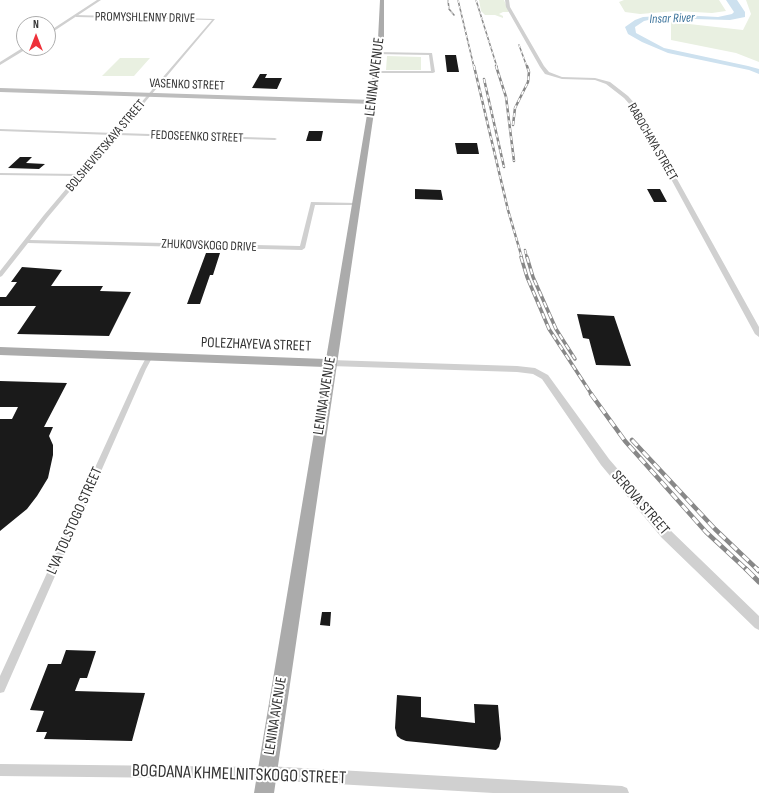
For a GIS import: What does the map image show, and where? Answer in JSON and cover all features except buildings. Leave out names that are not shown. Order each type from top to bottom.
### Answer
[{"type":"main road","name":"LENINA AVENUE","points":[[264,793],[330,363],[373,102],[377,43],[380,40],[382,0]]},
{"type":"main road","name":"VASENKO STREET","points":[[0,90],[373,102]]},
{"type":"main road","name":"POLEZHAYEVA STREET","points":[[0,351],[330,363]]},
{"type":"street","points":[[56,29],[99,0]]},
{"type":"street","name":"RABOCHAYA STREET","points":[[507,0],[508,7],[542,67],[547,73],[562,78],[603,81],[621,93],[634,106],[759,334]]},
{"type":"street","name":"PROMYSHLENNY DRIVE","points":[[76,16],[214,19]]},
{"type":"street","name":"BOLSHEVISTSKAYA STREET","points":[[0,275],[81,175],[214,19]]},
{"type":"street","points":[[375,72],[433,72],[431,54],[376,53]]},
{"type":"street","points":[[0,64],[16,54]]},
{"type":"street","name":"FEDOSEENKO STREET","points":[[0,130],[275,140]]},
{"type":"street","points":[[0,174],[81,175]]},
{"type":"street","name":"ZHUKOVSKOGO DRIVE","points":[[27,241],[302,248],[313,203],[356,204]]},
{"type":"street","name":"L'VA TOLSTOGO STREET","points":[[0,688],[150,356]]},
{"type":"street","name":"POLEZHAYEVA STREET","points":[[330,363],[535,371]]},
{"type":"street","name":"SEROVA STREET","points":[[535,371],[545,376],[573,419],[605,462],[666,534],[759,624]]},
{"type":"street","name":"BOGDANA KHMELNITSKOGO STREET","points":[[0,770],[267,773],[622,793]]},
{"type":"green space","points":[[479,0],[504,0],[509,12],[499,14],[503,16],[503,18],[495,15],[485,15],[481,11]]},
{"type":"green space","points":[[624,0],[719,0],[726,11],[712,13],[676,11],[640,14],[625,12],[619,2]]},
{"type":"green space","points":[[746,0],[759,0],[759,62],[736,53],[671,40],[671,22],[743,30],[751,14]]},
{"type":"green space","points":[[387,56],[421,57],[421,70],[386,70]]},
{"type":"green space","points":[[120,58],[150,58],[134,76],[102,76]]},
{"type":"water","points":[[726,0],[737,0],[745,12],[745,17],[730,20],[657,18],[644,21],[635,27],[636,33],[664,48],[759,69],[759,74],[749,70],[668,53],[642,42],[628,34],[625,27],[635,20],[643,17],[680,15],[718,17],[732,14],[734,12]]},
{"type":"railway","points":[[448,0],[449,9],[454,15]]},
{"type":"railway","points":[[458,0],[474,67]]},
{"type":"railway","points":[[476,0],[497,67]]},
{"type":"railway","points":[[519,45],[527,67]]},
{"type":"railway","points":[[474,66],[508,210],[522,258]]},
{"type":"railway","points":[[496,66],[506,97],[514,161]]},
{"type":"railway","points":[[513,125],[515,108],[528,82],[529,72],[527,66]]},
{"type":"railway","points":[[484,79],[504,167]]},
{"type":"railway","points":[[525,250],[527,258]]},
{"type":"railway","points":[[521,257],[527,277],[549,329],[592,395]]},
{"type":"railway","points":[[527,257],[533,277],[556,329],[575,359]]},
{"type":"railway","points":[[591,394],[625,441],[706,532],[747,570]]},
{"type":"railway","points":[[632,440],[715,529],[758,570]]},
{"type":"railway","points":[[747,570],[759,582]]},
{"type":"water label","name":"Insar River","points":[[672,19]]}]
